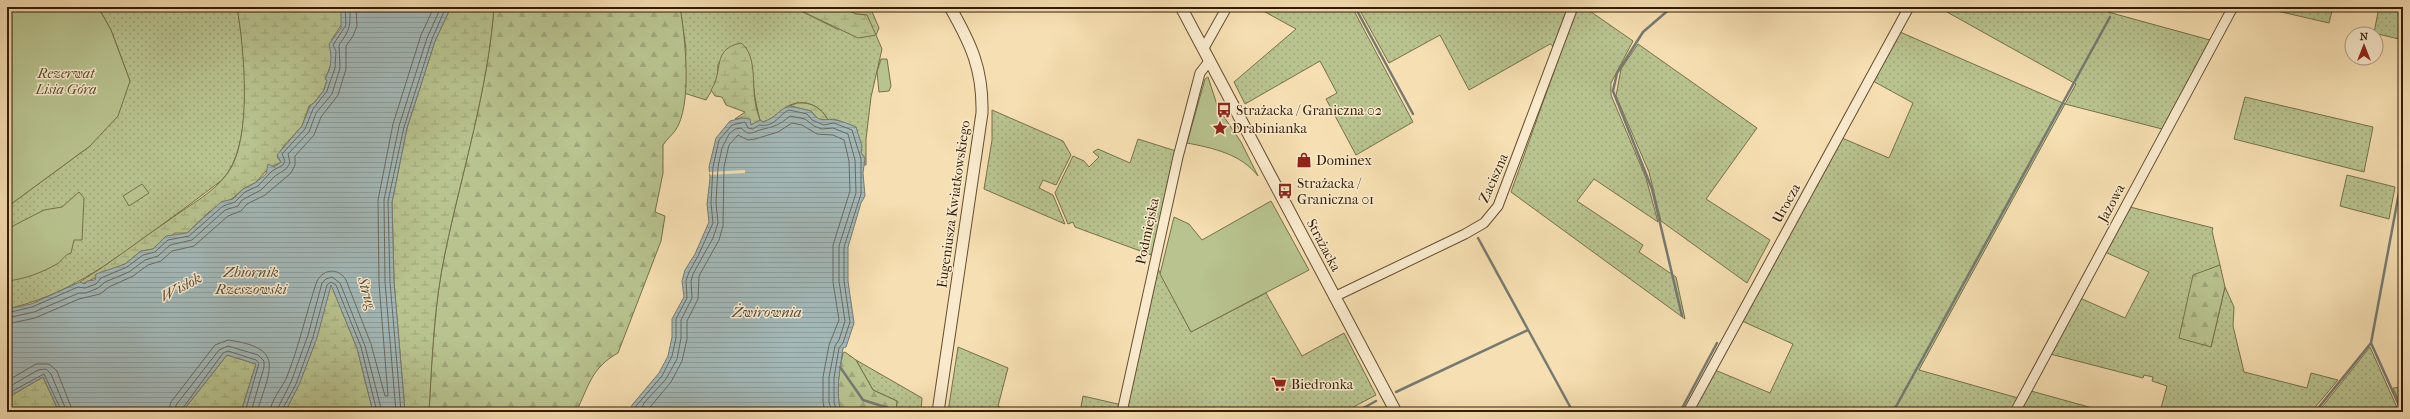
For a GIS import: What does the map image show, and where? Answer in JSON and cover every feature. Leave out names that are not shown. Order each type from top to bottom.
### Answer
[{"type":"street","name":"Eugeniusza Kwiatkowskiego","points":[[938,412],[982,114],[978,66],[973,51],[950,7]]},
{"type":"street","name":"Strażacka","points":[[1181,7],[1396,412]]},
{"type":"street","points":[[1204,48],[1227,7]]},
{"type":"street","name":"Zaciszna","points":[[1334,297],[1476,228],[1492,214],[1508,183],[1573,7]]},
{"type":"street","name":"Urocza","points":[[1688,412],[1909,7]]},
{"type":"street","name":"Jazowa","points":[[2015,412],[2233,7]]},
{"type":"street","name":"Podmiejska","points":[[1122,412],[1179,150],[1200,73],[1210,60]]},
{"type":"green space","name":"Rezerwat Lisia Góra","points":[[7,7],[98,7],[111,30],[130,81],[118,116],[90,146],[7,207]]},
{"type":"green space","points":[[98,7],[237,7],[243,48],[245,97],[239,145],[232,164],[222,180],[121,254],[86,277],[67,287],[48,296],[7,309],[7,207],[90,146],[130,81],[111,30]]},
{"type":"green space","points":[[237,7],[341,7],[342,24],[332,39],[330,48],[332,59],[330,68],[325,78],[327,80],[324,90],[315,102],[309,106],[302,126],[283,147],[277,157],[281,162],[269,168],[255,183],[243,189],[233,198],[209,212],[187,233],[175,233],[153,249],[141,251],[125,264],[82,284],[80,282],[104,267],[209,192],[222,181],[227,174],[235,159],[241,140],[243,117],[244,69]]},
{"type":"green space","points":[[451,7],[494,7],[491,38],[474,130],[441,273],[434,332],[429,412],[405,412],[394,282],[392,202],[407,128],[435,41]]},
{"type":"green space","points":[[494,7],[680,7],[684,35],[686,88],[681,120],[675,131],[663,145],[663,173],[655,212],[665,216],[661,241],[618,353],[596,371],[576,412],[429,412],[434,332],[441,273],[480,100],[491,38]]},
{"type":"green space","points":[[680,7],[793,7],[837,29],[870,25],[867,15],[856,14],[841,7],[870,7],[879,28],[876,35],[882,49],[871,97],[866,139],[866,165],[863,165],[865,158],[861,153],[856,127],[834,119],[828,120],[815,106],[797,103],[785,108],[763,122],[760,120],[746,47],[718,64],[717,82],[706,100],[684,93],[686,49]]},
{"type":"green space","points":[[793,7],[841,7],[856,14],[867,15],[876,35],[858,38]]},
{"type":"green space","points":[[1256,7],[1352,7],[1413,122],[1356,155],[1326,99],[1337,93],[1320,61],[1245,104],[1234,82],[1296,29]]},
{"type":"green space","points":[[1358,7],[1570,7],[1555,47],[1550,44],[1469,90],[1440,35],[1389,63]]},
{"type":"green space","points":[[1577,7],[1584,7],[1633,41],[1611,83],[1611,95],[1646,178],[1658,222],[1594,179],[1577,201],[1643,245],[1639,252],[1676,277],[1685,319],[1511,192]]},
{"type":"green space","points":[[1938,7],[2110,7],[2108,12],[2210,40],[2162,129],[2065,104],[2076,84]]},
{"type":"green space","points":[[2260,7],[2333,7],[2329,23]]},
{"type":"green space","points":[[2379,7],[2403,7],[2403,40],[2384,35],[2384,26],[2375,26]]},
{"type":"green space","points":[[1900,32],[2065,104],[1919,370],[2018,398],[2011,412],[1693,412],[1715,370],[1770,393],[1793,344],[1742,321],[1842,138],[1889,158],[1913,103],[1873,81]]},
{"type":"green space","points":[[741,43],[746,48],[752,62],[756,109],[760,120],[751,125],[742,118],[735,119],[745,112],[726,105],[722,97],[715,96],[711,90],[715,83],[722,55],[725,50]]},
{"type":"green space","points":[[1638,44],[1757,128],[1706,199],[1770,240],[1747,283],[1661,221],[1649,172],[1616,96],[1621,69]]},
{"type":"green space","points":[[881,59],[887,59],[891,86],[889,91],[879,92],[877,72]]},
{"type":"green space","points":[[1208,77],[1218,108],[1241,142],[1258,176],[1251,168],[1235,157],[1207,147],[1187,143],[1205,79]]},
{"type":"green space","points":[[2245,97],[2373,127],[2364,172],[2234,139]]},
{"type":"green space","points":[[797,103],[807,103],[815,106],[825,115],[828,120],[818,119],[811,111],[790,106]]},
{"type":"green space","points":[[992,110],[1063,141],[1071,155],[1056,185],[1043,180],[1039,188],[1053,195],[1065,224],[984,189],[992,140]]},
{"type":"green space","points":[[1138,139],[1176,151],[1154,256],[1075,227],[1073,222],[1068,224],[1055,193],[1073,156],[1084,161],[1089,167],[1099,157],[1093,152],[1098,149],[1130,163]]},
{"type":"green space","points":[[2347,175],[2395,187],[2389,219],[2340,206]]},
{"type":"green space","points":[[142,184],[149,193],[129,206],[123,196]]},
{"type":"green space","points":[[79,192],[84,198],[82,240],[74,240],[71,253],[57,264],[33,275],[7,281],[7,229],[44,210],[62,207]]},
{"type":"green space","points":[[1271,201],[1309,270],[1191,332],[1160,274],[1174,217],[1189,224],[1202,240]]},
{"type":"green space","points":[[2130,207],[2213,228],[2212,231],[2220,265],[2193,276],[2211,347],[2225,287],[2234,307],[2233,326],[2244,372],[2307,388],[2311,373],[2338,380],[2311,412],[2160,412],[2167,386],[2152,381],[2153,377],[2144,375],[2143,378],[2050,354],[2080,298],[2125,318],[2149,272],[2105,252]]},
{"type":"green space","points":[[2220,265],[2225,287],[2211,347],[2179,338],[2193,275]]},
{"type":"green space","points":[[1157,267],[1191,332],[1266,293],[1302,356],[1344,333],[1376,395],[1344,412],[1126,412]]},
{"type":"green space","points":[[331,284],[357,348],[373,412],[285,412],[306,366]]},
{"type":"green space","points":[[958,347],[1008,368],[998,406],[1010,412],[948,412]]},
{"type":"green space","points":[[2370,347],[2399,412],[2318,412]]},
{"type":"green space","points":[[845,352],[856,360],[873,390],[897,401],[896,412],[841,412],[838,397],[838,382],[843,353]]},
{"type":"green space","points":[[227,355],[256,364],[241,412],[182,412]]},
{"type":"green space","points":[[856,360],[922,398],[921,412],[896,412],[897,401],[873,390]]},
{"type":"green space","points":[[43,377],[59,412],[7,412],[7,398]]},
{"type":"green space","points":[[2403,387],[2403,410],[2393,388]]},
{"type":"green space","points":[[2031,391],[2107,412],[2020,412]]},
{"type":"green space","points":[[1083,396],[1122,405],[1120,412],[1080,412]]},
{"type":"water","name":"Zbiornik Rzeszowski","points":[[341,7],[451,7],[435,41],[407,128],[392,202],[394,282],[405,412],[373,412],[357,348],[331,285],[317,338],[299,385],[285,412],[241,412],[256,364],[227,355],[182,412],[59,412],[43,377],[7,398],[7,309],[31,304],[80,282],[85,284],[87,281],[95,280],[96,274],[125,264],[141,251],[153,249],[166,236],[187,233],[221,202],[233,199],[243,189],[255,183],[266,174],[268,164],[274,167],[281,162],[277,155],[302,126],[310,106],[324,90],[327,80],[325,79],[331,62],[329,44],[341,28]]},
{"type":"water","name":"Żwirownia","points":[[790,106],[811,111],[817,118],[822,120],[838,120],[856,127],[862,146],[861,153],[865,158],[863,173],[865,196],[861,203],[848,247],[848,281],[854,323],[846,347],[843,348],[838,388],[841,412],[631,412],[632,405],[659,373],[668,356],[672,337],[672,319],[684,297],[682,281],[685,270],[695,254],[709,222],[707,204],[710,178],[709,167],[716,138],[730,121],[742,118],[750,119],[751,125],[760,120],[763,122]]},
{"type":"pier","points":[[745,170],[745,173],[710,175],[709,172]]},
{"type":"waterway","points":[[1355,7],[1413,114]]},
{"type":"waterway","points":[[1672,7],[1643,32],[1617,73],[1613,91],[1652,189],[1682,316]]},
{"type":"waterway","points":[[1893,412],[2110,17]]},
{"type":"waterway","points":[[2402,412],[2371,343],[2403,171]]},
{"type":"waterway","points":[[1478,238],[1573,412]]},
{"type":"waterway","points":[[1396,392],[1528,330]]},
{"type":"waterway","points":[[1680,412],[1717,343]]},
{"type":"waterway","points":[[2315,412],[2371,343]]},
{"type":"waterway","points":[[840,367],[863,400],[901,412]]},
{"type":"waterway","points":[[1356,412],[1376,401]]},
{"type":"place","name":"Strażacka / Graniczna 02","points":[[1224,110]]},
{"type":"place","name":"Drabinianka","points":[[1220,128]]},
{"type":"place","name":"Dominex","points":[[1304,160]]},
{"type":"place","name":"Strażacka / Graniczna 01","points":[[1285,191]]},
{"type":"place","name":"Biedronka","points":[[1279,384]]},
{"type":"water label","name":"Wisłok","points":[[181,287]]},
{"type":"water label","name":"Strug","points":[[367,293]]}]
